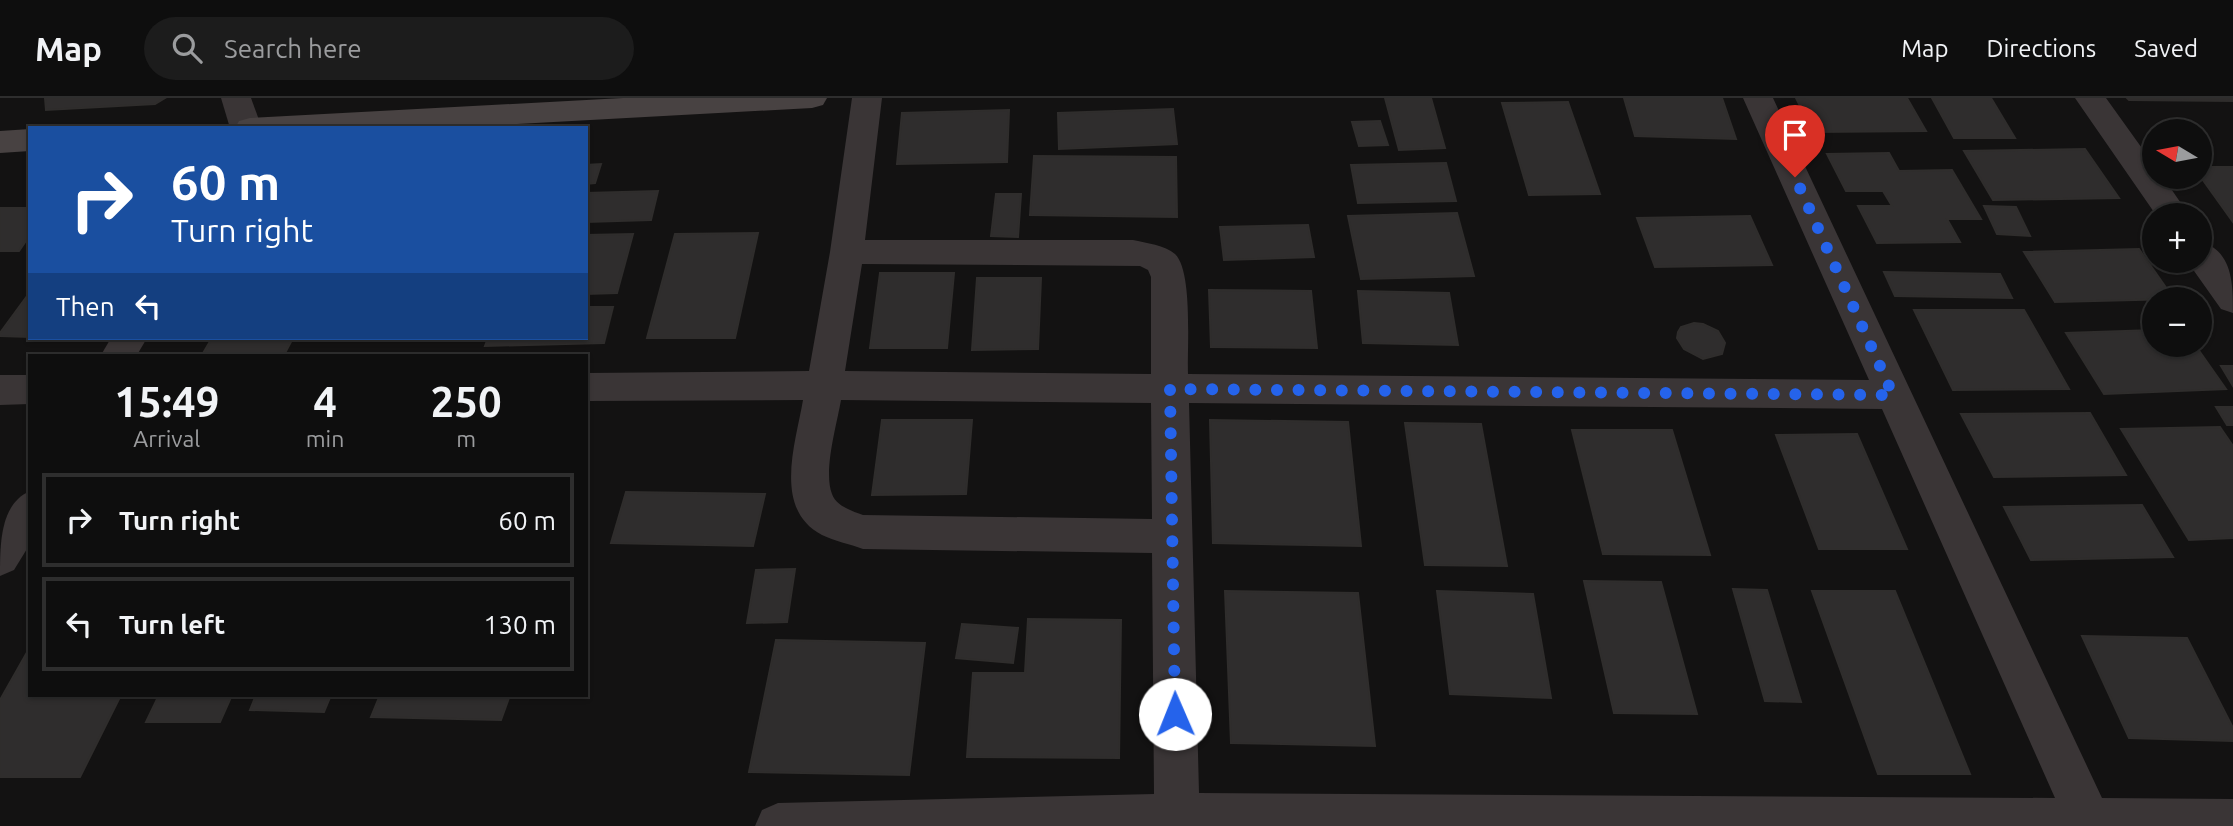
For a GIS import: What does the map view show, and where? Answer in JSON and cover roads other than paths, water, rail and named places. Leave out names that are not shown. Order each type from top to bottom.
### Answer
[{"type":"street","points":[[236,98],[247,126]]},
{"type":"street","points":[[286,126],[812,98]]},
{"type":"street","points":[[867,98],[847,252],[809,477],[814,504],[834,522],[863,532],[1172,536]]},
{"type":"street","points":[[1758,98],[2089,823]]},
{"type":"street","points":[[2090,98],[2164,203]]},
{"type":"street","points":[[0,142],[28,140]]},
{"type":"street","points":[[847,252],[1133,252],[1163,263],[1168,277],[1177,821]]},
{"type":"street","points":[[2212,270],[2233,300]]},
{"type":"street","points":[[588,387],[824,385],[1893,395]]},
{"type":"street","points":[[0,390],[28,389]]},
{"type":"street","points":[[0,558],[28,511]]},
{"type":"street","points":[[778,826],[1177,821],[2233,822]]}]
